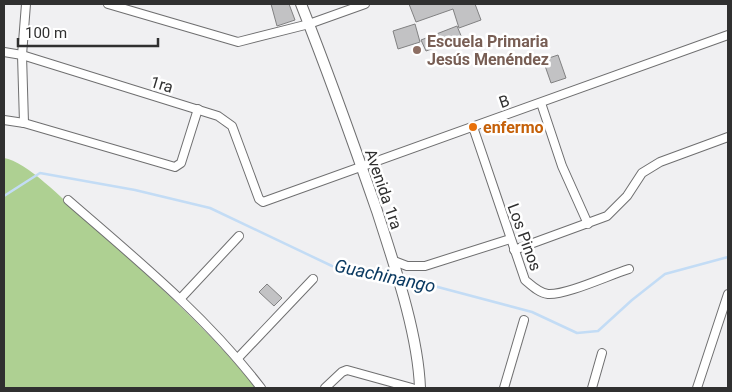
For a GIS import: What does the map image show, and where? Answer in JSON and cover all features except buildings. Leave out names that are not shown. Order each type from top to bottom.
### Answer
[{"type":"street","points":[[24,123],[22,55],[26,4]]},
{"type":"street","points":[[108,4],[238,42],[309,24],[365,4]]},
{"type":"street","name":"Avenida 1ra","points":[[302,4],[362,167],[395,265],[420,370],[420,388]]},
{"type":"street","name":"B","points":[[260,202],[728,36]]},
{"type":"street","name":"1ra","points":[[4,52],[22,55],[218,116],[232,126],[260,202]]},
{"type":"street","points":[[541,103],[562,166],[588,224]]},
{"type":"street","points":[[4,120],[24,123],[175,167],[181,163],[198,109]]},
{"type":"street","name":"Los Pinos","points":[[473,127],[525,280],[536,290],[546,294],[560,292],[629,269]]},
{"type":"street","points":[[514,250],[588,224],[616,210],[642,173],[660,162],[728,137]]},
{"type":"street","points":[[68,200],[180,298],[238,358],[261,388]]},
{"type":"street","points":[[180,298],[239,236]]},
{"type":"street","points":[[395,265],[425,266],[510,239]]},
{"type":"street","points":[[238,358],[313,279]]},
{"type":"street","points":[[697,388],[728,294]]},
{"type":"street","points":[[504,388],[524,320]]},
{"type":"street","points":[[592,388],[602,353]]},
{"type":"street","points":[[325,388],[342,372],[348,370],[412,388]]},
{"type":"green space","points":[[4,158],[23,166],[45,183],[150,278],[195,320],[256,388],[4,388]]},
{"type":"waterway","name":"Guachinango","points":[[4,196],[40,173],[135,190],[210,208],[332,266],[395,276]]},
{"type":"waterway","name":"Guachinango","points":[[400,277],[532,312],[577,333],[598,331],[632,300],[665,274],[728,257]]},
{"type":"place","name":"Escuela Primaria Jesús Menéndez","points":[[417,50]]},
{"type":"place","name":"enfermo","points":[[473,127]]}]
